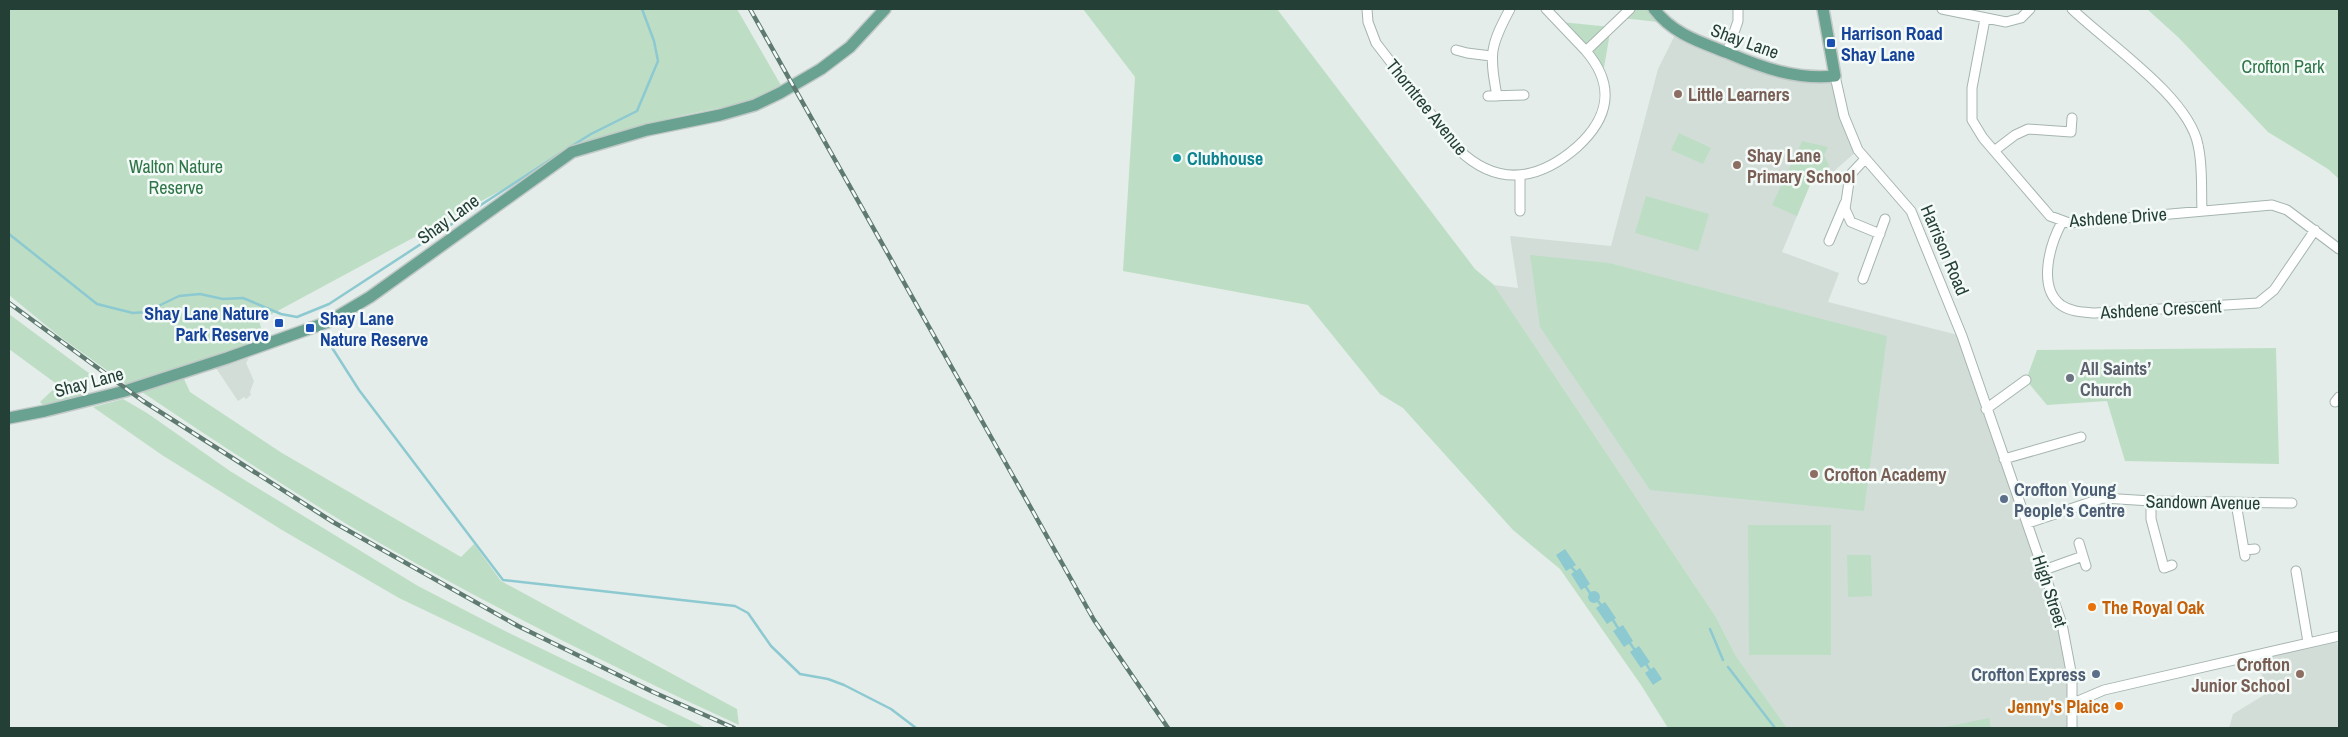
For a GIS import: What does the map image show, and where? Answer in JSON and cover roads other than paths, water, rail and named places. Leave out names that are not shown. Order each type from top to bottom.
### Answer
[{"type":"main road","name":"Shay Lane","points":[[9,418],[126,391],[328,322],[370,297],[572,152],[647,130],[720,116],[755,105],[821,69],[850,47],[885,9]]},
{"type":"main road","name":"Shay Lane","points":[[1654,9],[1677,31],[1694,41],[1762,67],[1789,74],[1819,78],[1836,76]]},
{"type":"main road","name":"Harrison Road","points":[[1823,9],[1836,76]]},
{"type":"street","name":"Thorntree Avenue","points":[[1366,9],[1369,27],[1376,44],[1458,150],[1466,157],[1486,168],[1497,172],[1520,175],[1544,170],[1562,159],[1587,137],[1599,122],[1605,106],[1606,92],[1598,68],[1586,51],[1546,9]]},
{"type":"street","points":[[1510,9],[1494,41],[1491,56],[1492,96],[1524,95]]},
{"type":"street","points":[[1586,51],[1630,9]]},
{"type":"street","points":[[1727,53],[1738,22],[1738,9]]},
{"type":"street","points":[[1942,9],[1985,19],[2013,21],[2021,18],[2030,9]]},
{"type":"street","points":[[2072,9],[2147,75],[2183,113],[2192,127],[2199,145],[2202,210]]},
{"type":"street","name":"Ashdene Drive","points":[[1985,19],[1972,88],[1970,113],[1975,126],[1994,151],[2050,216],[2069,223],[2272,205],[2287,210],[2339,249]]},
{"type":"street","points":[[1456,50],[1491,56]]},
{"type":"street","name":"Harrison Road","points":[[1836,76],[1844,116],[1865,159],[1911,211],[1962,336],[2004,459]]},
{"type":"street","points":[[1994,151],[2015,135],[2028,129],[2071,132],[2072,118]]},
{"type":"street","points":[[1865,159],[1850,175],[1846,209],[1851,222],[1880,234]]},
{"type":"street","points":[[1520,175],[1520,211]]},
{"type":"street","points":[[1829,241],[1846,201]]},
{"type":"street","points":[[1863,279],[1885,219]]},
{"type":"street","name":"Ashdene Crescent","points":[[2062,222],[2054,241],[2050,261],[2048,278],[2050,289],[2061,305],[2070,310],[2095,313],[2258,303],[2274,290],[2315,230]]},
{"type":"street","points":[[1986,409],[2026,380]]},
{"type":"street","points":[[2004,459],[2081,437]]},
{"type":"street","name":"High Street","points":[[2004,459],[2028,523],[2067,644],[2072,677],[2072,728]]},
{"type":"street","name":"Sandown Avenue","points":[[2028,523],[2103,498],[2152,502],[2292,503]]},
{"type":"street","points":[[2152,502],[2151,519],[2164,568],[2172,565]]},
{"type":"street","points":[[2236,503],[2245,553],[2255,550]]},
{"type":"street","points":[[2080,543],[2086,566]]},
{"type":"street","points":[[2044,570],[2083,556]]},
{"type":"street","points":[[2296,571],[2308,642]]},
{"type":"street","points":[[2071,704],[2104,690],[2339,636]]},
{"type":"water","points":[[1565,549],[1576,565],[1566,571],[1556,555]]},
{"type":"water","points":[[1580,568],[1590,584],[1581,590],[1571,574]]},
{"type":"water","points":[[1592,591],[1596,591],[1600,597],[1596,603],[1592,603],[1588,599],[1588,595]]},
{"type":"water","points":[[1605,602],[1616,618],[1607,624],[1596,608]]},
{"type":"water","points":[[1623,625],[1633,641],[1624,647],[1613,631]]},
{"type":"water","points":[[1639,646],[1650,662],[1641,668],[1630,652]]},
{"type":"water","points":[[1654,667],[1662,679],[1653,685],[1645,673]]},
{"type":"waterway","points":[[570,147],[591,134],[637,111],[658,61],[654,41],[642,9]]},
{"type":"waterway","points":[[9,234],[97,304],[133,313],[146,312],[179,296],[200,294],[223,299],[243,298],[281,314],[297,317],[329,304],[559,154]]},
{"type":"waterway","points":[[322,332],[359,390],[503,580],[735,606],[748,613],[771,646],[800,674],[828,679],[844,685],[891,709],[916,728]]},
{"type":"waterway","points":[[1572,568],[1575,571]]},
{"type":"waterway","points":[[1586,587],[1590,593]]},
{"type":"waterway","points":[[1598,601],[1601,605]]},
{"type":"waterway","points":[[1613,620],[1618,628]]},
{"type":"waterway","points":[[1710,629],[1723,660]]},
{"type":"waterway","points":[[1630,643],[1634,649]]},
{"type":"waterway","points":[[1646,664],[1650,670]]},
{"type":"waterway","points":[[1728,667],[1775,728]]},
{"type":"railway","points":[[750,9],[1094,620],[1168,728]]},
{"type":"railway","points":[[9,303],[143,401],[333,522],[518,626],[653,692],[734,728]]},
{"type":"place","name":"Harrison Road Shay Lane","points":[[1831,43]]},
{"type":"place","name":"Little Learners","points":[[1678,94]]},
{"type":"place","name":"Clubhouse","points":[[1177,158]]},
{"type":"place","name":"Shay Lane Primary School","points":[[1737,165]]},
{"type":"place","name":"Shay Lane Nature Park Reserve","points":[[279,323]]},
{"type":"place","name":"Shay Lane Nature Reserve","points":[[310,328]]},
{"type":"place","name":"All Saints’ Church","points":[[2070,378]]},
{"type":"place","name":"Crofton Academy","points":[[1814,474]]},
{"type":"place","name":"Crofton Young People's Centre","points":[[2004,499]]},
{"type":"place","name":"The Royal Oak","points":[[2092,607]]},
{"type":"place","name":"Crofton Express","points":[[2096,674]]},
{"type":"place","name":"Crofton Junior School","points":[[2300,674]]},
{"type":"place","name":"Jenny's Plaice","points":[[2119,706]]},
{"type":"park label","name":"Crofton Park","points":[[2283,66]]},
{"type":"park label","name":"Walton Nature Reserve","points":[[176,176]]}]
